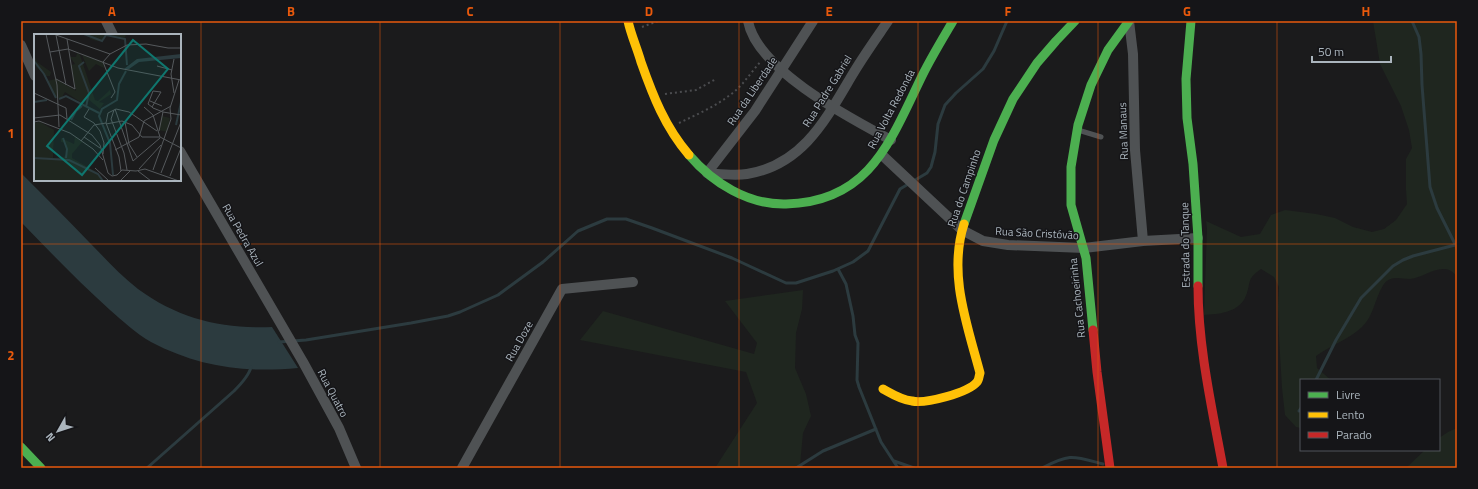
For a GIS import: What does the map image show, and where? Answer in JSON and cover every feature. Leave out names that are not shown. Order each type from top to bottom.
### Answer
[{"type":"street","points":[[106,21],[112,34]]},
{"type":"street","name":"Rua Volta Redonda","points":[[628,21],[654,96],[669,128],[693,159],[720,184],[734,192],[752,200],[778,206],[812,202],[830,197],[844,190],[864,175],[882,155],[891,140],[924,71],[953,21]]},
{"type":"street","points":[[748,21],[753,35],[766,54],[782,69],[814,95],[858,123],[891,140]]},
{"type":"street","name":"Rua da Liberdade","points":[[708,173],[755,111],[813,21]]},
{"type":"street","name":"Rua Padre Gabriel","points":[[708,173],[746,174],[764,170],[792,156],[804,146],[816,134],[860,62],[888,21]]},
{"type":"street","name":"Rua do Campinho","points":[[883,389],[902,399],[918,402],[945,397],[974,384],[978,380],[980,373],[960,295],[958,255],[962,230],[990,150],[1008,110],[1038,64],[1065,30],[1075,21]]},
{"type":"street","name":"Rua Cachoeirinha","points":[[1110,468],[1095,352],[1087,264],[1084,248],[1079,236],[1071,206],[1069,187],[1072,153],[1077,129],[1096,72],[1108,51],[1129,21]]},
{"type":"street","name":"Rua Manaus","points":[[1129,21],[1133,54],[1136,150],[1143,241]]},
{"type":"street","name":"Estrada do Tanque","points":[[1190,21],[1186,73],[1187,118],[1193,164],[1198,238],[1199,317],[1208,388],[1223,468]]},
{"type":"street","points":[[21,45],[34,74]]},
{"type":"street","name":"Rua Pedra Azul","points":[[181,153],[286,331]]},
{"type":"street","name":"Rua São Cristóvão","points":[[882,155],[962,230],[994,244],[1084,248],[1143,241],[1198,238]]},
{"type":"street","name":"Rua Doze","points":[[462,468],[562,289],[633,282]]},
{"type":"street","name":"Rua Quatro","points":[[286,331],[338,428],[356,468]]},
{"type":"street","points":[[21,447],[41,468]]},
{"type":"lane","points":[[1077,129],[1102,137]]},
{"type":"path","points":[[631,32],[658,21]]},
{"type":"path","points":[[669,128],[710,109],[723,100],[742,84],[766,54]]},
{"type":"path","points":[[654,96],[696,90],[716,78]]},
{"type":"shaded area","points":[[1373,21],[1457,21],[1457,277],[1449,270],[1440,269],[1431,271],[1419,277],[1410,279],[1393,278],[1387,281],[1381,289],[1366,323],[1351,335],[1316,356],[1317,368],[1330,379],[1300,379],[1300,428],[1296,427],[1285,415],[1279,337],[1279,287],[1274,277],[1261,269],[1251,279],[1242,303],[1227,312],[1204,315],[1206,221],[1241,237],[1260,234],[1271,215],[1285,210],[1335,218],[1353,227],[1372,232],[1384,229],[1396,220],[1407,204],[1406,159],[1412,148],[1409,130],[1401,106],[1380,64]]},
{"type":"shaded area","points":[[21,173],[125,278],[138,289],[169,308],[202,320],[236,326],[272,327],[298,368],[259,370],[240,369],[204,363],[169,350],[140,335],[87,289],[21,222]]},
{"type":"shaded area","points":[[803,290],[802,309],[796,333],[795,368],[806,394],[811,416],[803,433],[800,465],[803,468],[715,468],[757,403],[746,372],[580,340],[603,311],[754,354],[757,343],[725,301]]},
{"type":"shaded area","points":[[1457,428],[1457,468],[1406,468],[1424,451],[1440,451],[1440,437]]},
{"type":"waterway","points":[[279,342],[306,340],[411,323],[448,316],[460,312],[498,295],[543,262],[578,231],[607,219],[626,219],[652,228],[732,258],[786,283],[796,283],[833,271],[853,262],[868,251],[900,189],[927,173],[931,167],[935,152],[938,124],[945,105],[983,69],[994,51],[1007,21]]},
{"type":"waterway","points":[[1412,21],[1419,37],[1421,54],[1430,187],[1437,208],[1457,248]]},
{"type":"waterway","points":[[1316,379],[1336,340],[1361,298],[1393,266],[1413,256],[1455,245]]},
{"type":"waterway","points":[[838,269],[846,284],[853,316],[855,335],[858,343],[857,380],[859,387],[881,442],[898,468]]},
{"type":"waterway","points":[[147,468],[234,391],[246,377],[251,367]]},
{"type":"waterway","points":[[796,468],[823,451],[876,429]]},
{"type":"waterway","points":[[1042,468],[1060,460],[1072,457],[1103,464]]},
{"type":"waterway","points":[[894,461],[914,468]]},
{"type":"traffic: fast","points":[[689,155],[709,175],[720,183],[758,201],[786,204],[815,201],[839,192],[858,179],[874,163],[888,143],[926,67],[953,21]]},
{"type":"traffic: fast","points":[[964,224],[994,140],[1013,99],[1037,63],[1075,21]]},
{"type":"traffic: fast","points":[[1093,330],[1086,258],[1071,205],[1071,167],[1078,125],[1091,85],[1108,50],[1129,21]]},
{"type":"traffic: fast","points":[[1191,21],[1186,79],[1187,118],[1193,164],[1198,238],[1198,286]]},
{"type":"traffic: fast","points":[[21,447],[41,468]]},
{"type":"traffic: slow","points":[[628,21],[641,62],[660,111],[673,133],[689,155]]},
{"type":"traffic: slow","points":[[883,389],[904,399],[926,401],[956,394],[972,386],[978,380],[980,373],[965,318],[959,280],[958,261],[964,224]]},
{"type":"traffic: jam","points":[[1198,286],[1200,332],[1203,355],[1223,468]]},
{"type":"traffic: jam","points":[[1093,330],[1110,468]]}]
